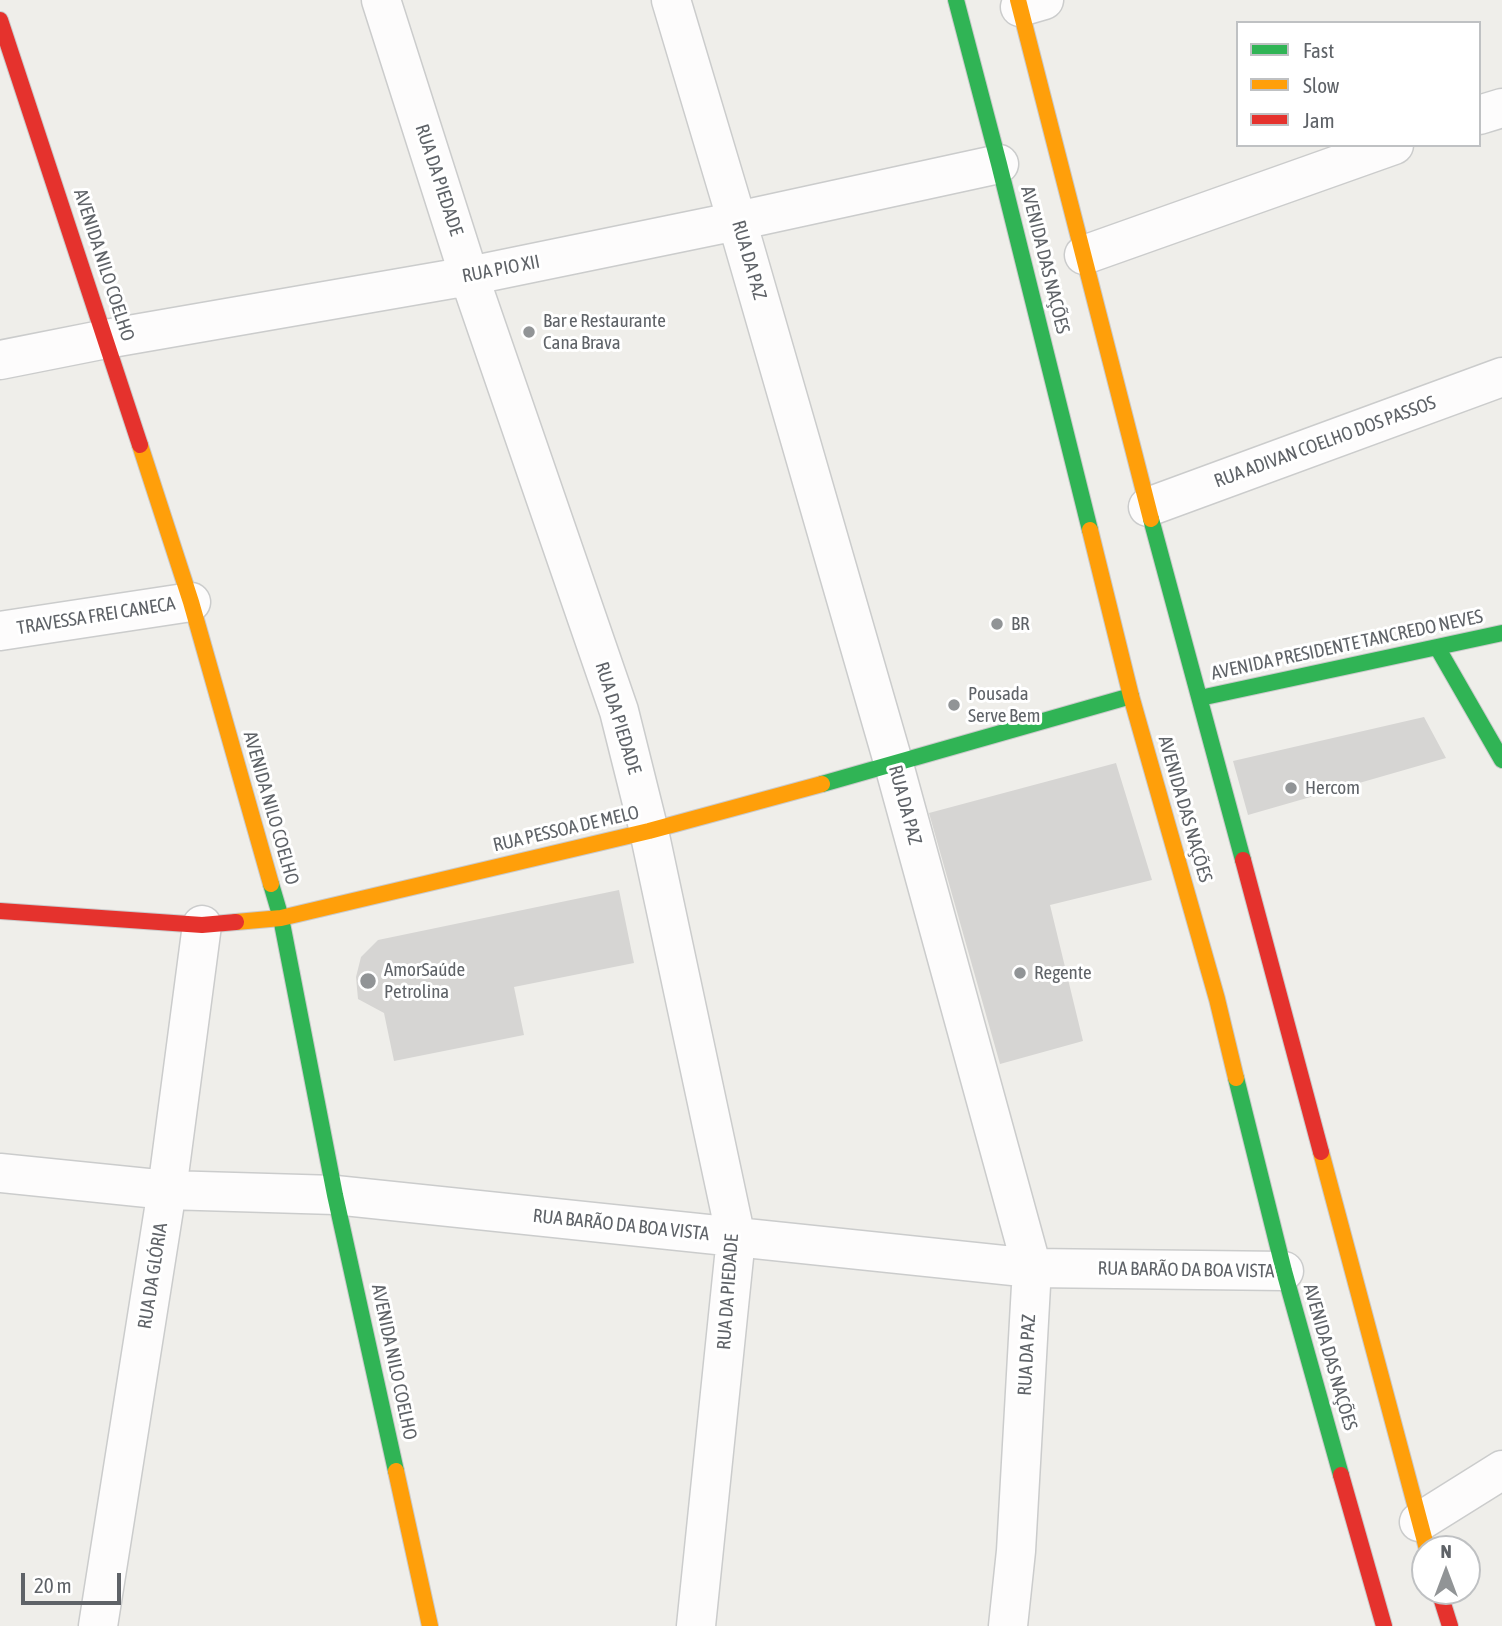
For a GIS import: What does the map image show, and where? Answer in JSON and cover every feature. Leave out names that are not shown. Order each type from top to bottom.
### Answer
[{"type":"main road","name":"AVENIDA DAS NAÇÕES","points":[[956,0],[1060,384],[1131,696],[1217,999],[1284,1272],[1384,1626]]},
{"type":"main road","name":"AVENIDA DAS NAÇÕES","points":[[1027,2],[1107,372],[1148,507],[1200,698],[1423,1535]]},
{"type":"main road","name":"AVENIDA NILO COELHO","points":[[0,20],[191,602],[281,918],[335,1195],[430,1626]]},
{"type":"main road","name":"AVENIDA PRESIDENTE TANCREDO NEVES","points":[[1200,698],[1502,634]]},
{"type":"main road","points":[[1437,647],[1502,760]]},
{"type":"main road","name":"RUA PESSOA DE MELO","points":[[0,911],[202,925],[281,918],[649,831],[894,765],[1131,696]]},
{"type":"main road","points":[[1267,998],[1274,977]]},
{"type":"main road","points":[[1217,999],[1230,1009],[1237,1010]]},
{"type":"main road","points":[[1443,1605],[1450,1626]]},
{"type":"street","name":"RUA DA PIEDADE","points":[[381,0],[469,276],[619,711],[649,831],[736,1238],[696,1626]]},
{"type":"street","name":"RUA DA PAZ","points":[[671,0],[894,765],[1032,1268],[1016,1551],[1008,1626]]},
{"type":"street","points":[[1481,115],[1502,107]]},
{"type":"street","points":[[1084,256],[1388,147]]},
{"type":"street","name":"RUA PIO XII","points":[[0,360],[469,276],[999,164]]},
{"type":"street","name":"RUA ADIVAN COELHO DOS PASSOS","points":[[1148,507],[1502,377]]},
{"type":"street","name":"TRAVESSA FREI CANECA","points":[[0,631],[191,602]]},
{"type":"street","name":"RUA DA GLÓRIA","points":[[97,1626],[167,1190],[202,925]]},
{"type":"street","name":"RUA BARÃO DA BOA VISTA","points":[[0,1173],[167,1190],[335,1195],[1032,1268],[1284,1272]]},
{"type":"street","points":[[1423,1535],[1502,1470]]},
{"type":"building","name":"Hercom","points":[[1424,717],[1446,758],[1248,815],[1233,761]]},
{"type":"building","name":"Regente","points":[[1116,763],[1152,880],[1050,905],[1083,1041],[1000,1064],[929,813]]},
{"type":"building","points":[[619,890],[634,963],[514,987],[524,1035],[394,1061],[384,1013],[358,999],[356,977],[361,957],[378,940]]},
{"type":"traffic: fast","points":[[956,0],[1090,530]]},
{"type":"traffic: fast","points":[[1151,519],[1243,860]]},
{"type":"traffic: fast","points":[[1200,698],[1502,633]]},
{"type":"traffic: fast","points":[[1437,647],[1502,760]]},
{"type":"traffic: fast","points":[[822,784],[1131,696]]},
{"type":"traffic: fast","points":[[271,884],[281,918],[335,1195],[396,1471]]},
{"type":"traffic: fast","points":[[1236,1078],[1284,1271],[1341,1475]]},
{"type":"traffic: slow","points":[[1018,0],[1151,519]]},
{"type":"traffic: slow","points":[[140,445],[191,602],[271,884]]},
{"type":"traffic: slow","points":[[1090,530],[1131,696],[1217,999],[1236,1078]]},
{"type":"traffic: slow","points":[[236,922],[281,918],[649,831],[822,784]]},
{"type":"traffic: slow","points":[[1321,1152],[1423,1535]]},
{"type":"traffic: slow","points":[[396,1471],[430,1626]]},
{"type":"traffic: jam","points":[[0,20],[140,445]]},
{"type":"traffic: jam","points":[[1243,860],[1321,1152]]},
{"type":"traffic: jam","points":[[0,911],[202,925],[236,922]]},
{"type":"traffic: jam","points":[[1341,1475],[1384,1626]]},
{"type":"traffic: jam","points":[[1443,1605],[1450,1626]]},
{"type":"place","name":"Bar e Restaurante Cana Brava","points":[[529,332]]},
{"type":"place","name":"BR","points":[[997,624]]},
{"type":"place","name":"Pousada Serve Bem","points":[[954,705]]},
{"type":"place","name":"Hercom","points":[[1291,788]]},
{"type":"place","name":"Regente","points":[[1020,973]]},
{"type":"place","name":"AmorSaúde Petrolina","points":[[368,981]]}]
